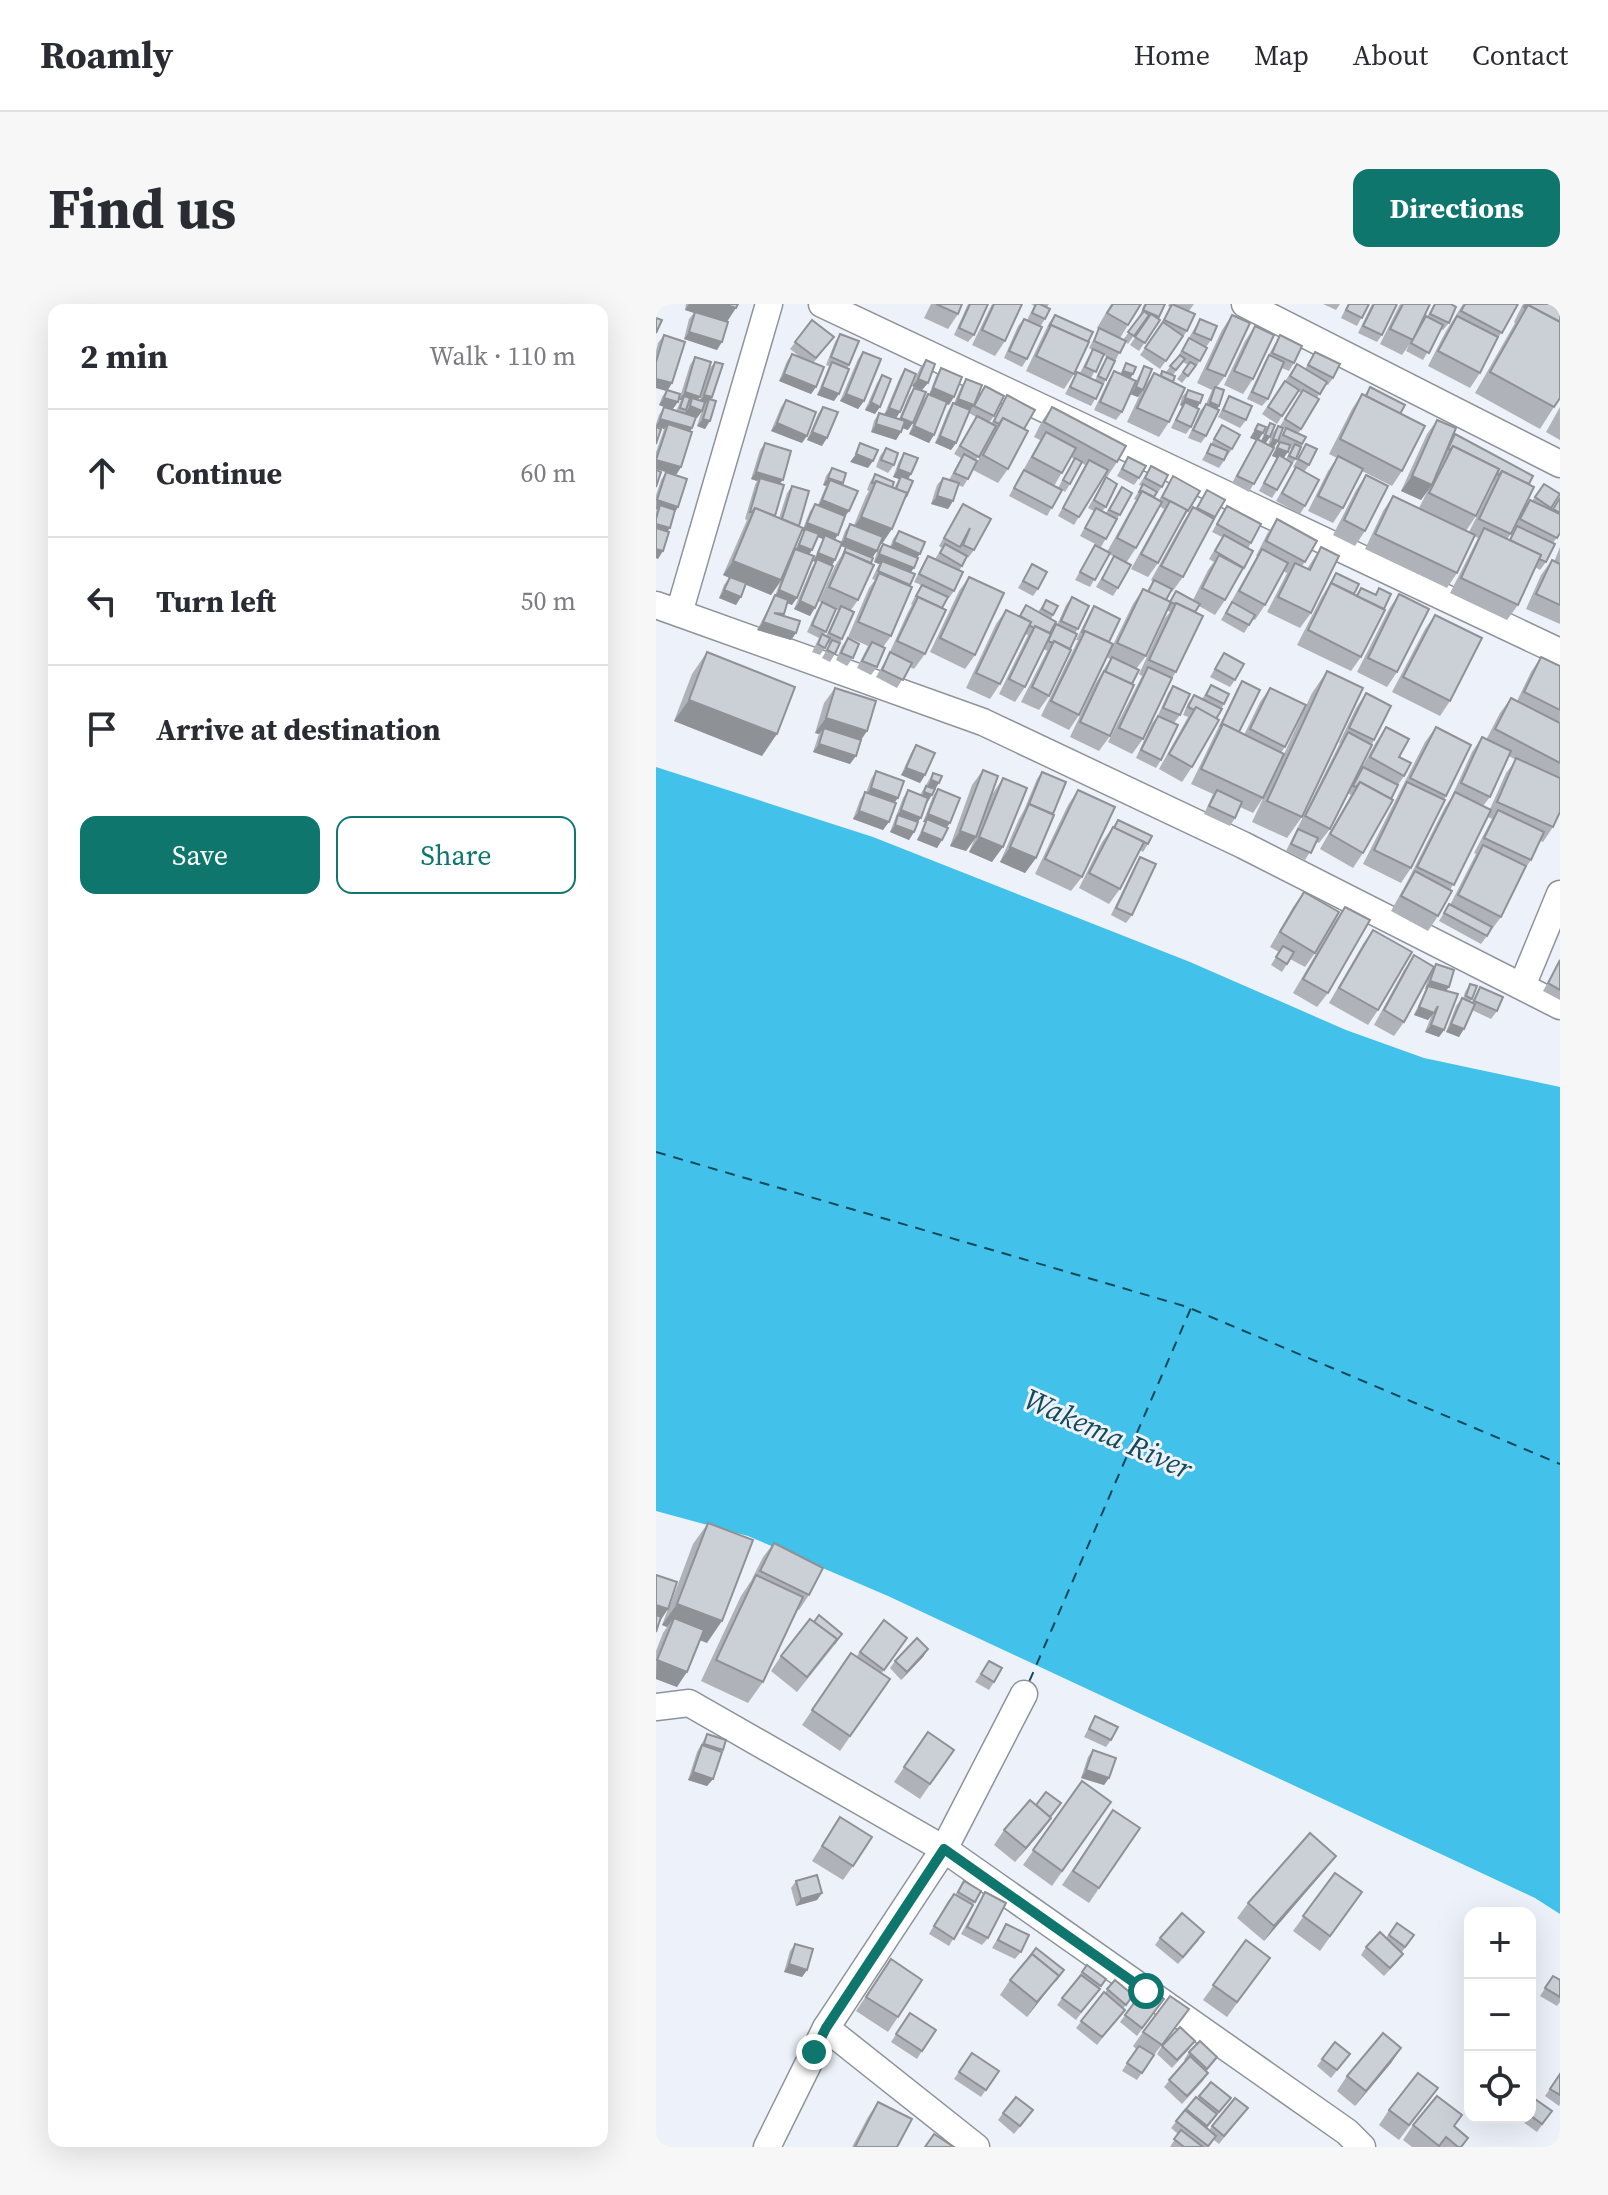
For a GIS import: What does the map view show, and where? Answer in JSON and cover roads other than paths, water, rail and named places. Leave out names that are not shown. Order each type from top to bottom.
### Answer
[{"type":"street","points":[[769,304],[668,609],[983,722],[1243,845],[1560,1006]]},
{"type":"street","points":[[822,304],[1560,652]]},
{"type":"street","points":[[1245,304],[1560,464]]},
{"type":"street","points":[[1522,986],[1560,894]]},
{"type":"street","points":[[767,2147],[826,2028],[944,1849],[1024,1694]]},
{"type":"street","points":[[656,1707],[689,1703],[944,1849],[1347,2132],[1362,2147]]},
{"type":"street","points":[[826,2028],[976,2147]]},
{"type":"water","name":"Wakema River","points":[[656,767],[873,837],[1190,962],[1346,1030],[1424,1058],[1560,1087],[1560,1914],[1535,1898],[888,1596],[748,1536],[656,1511]]}]
